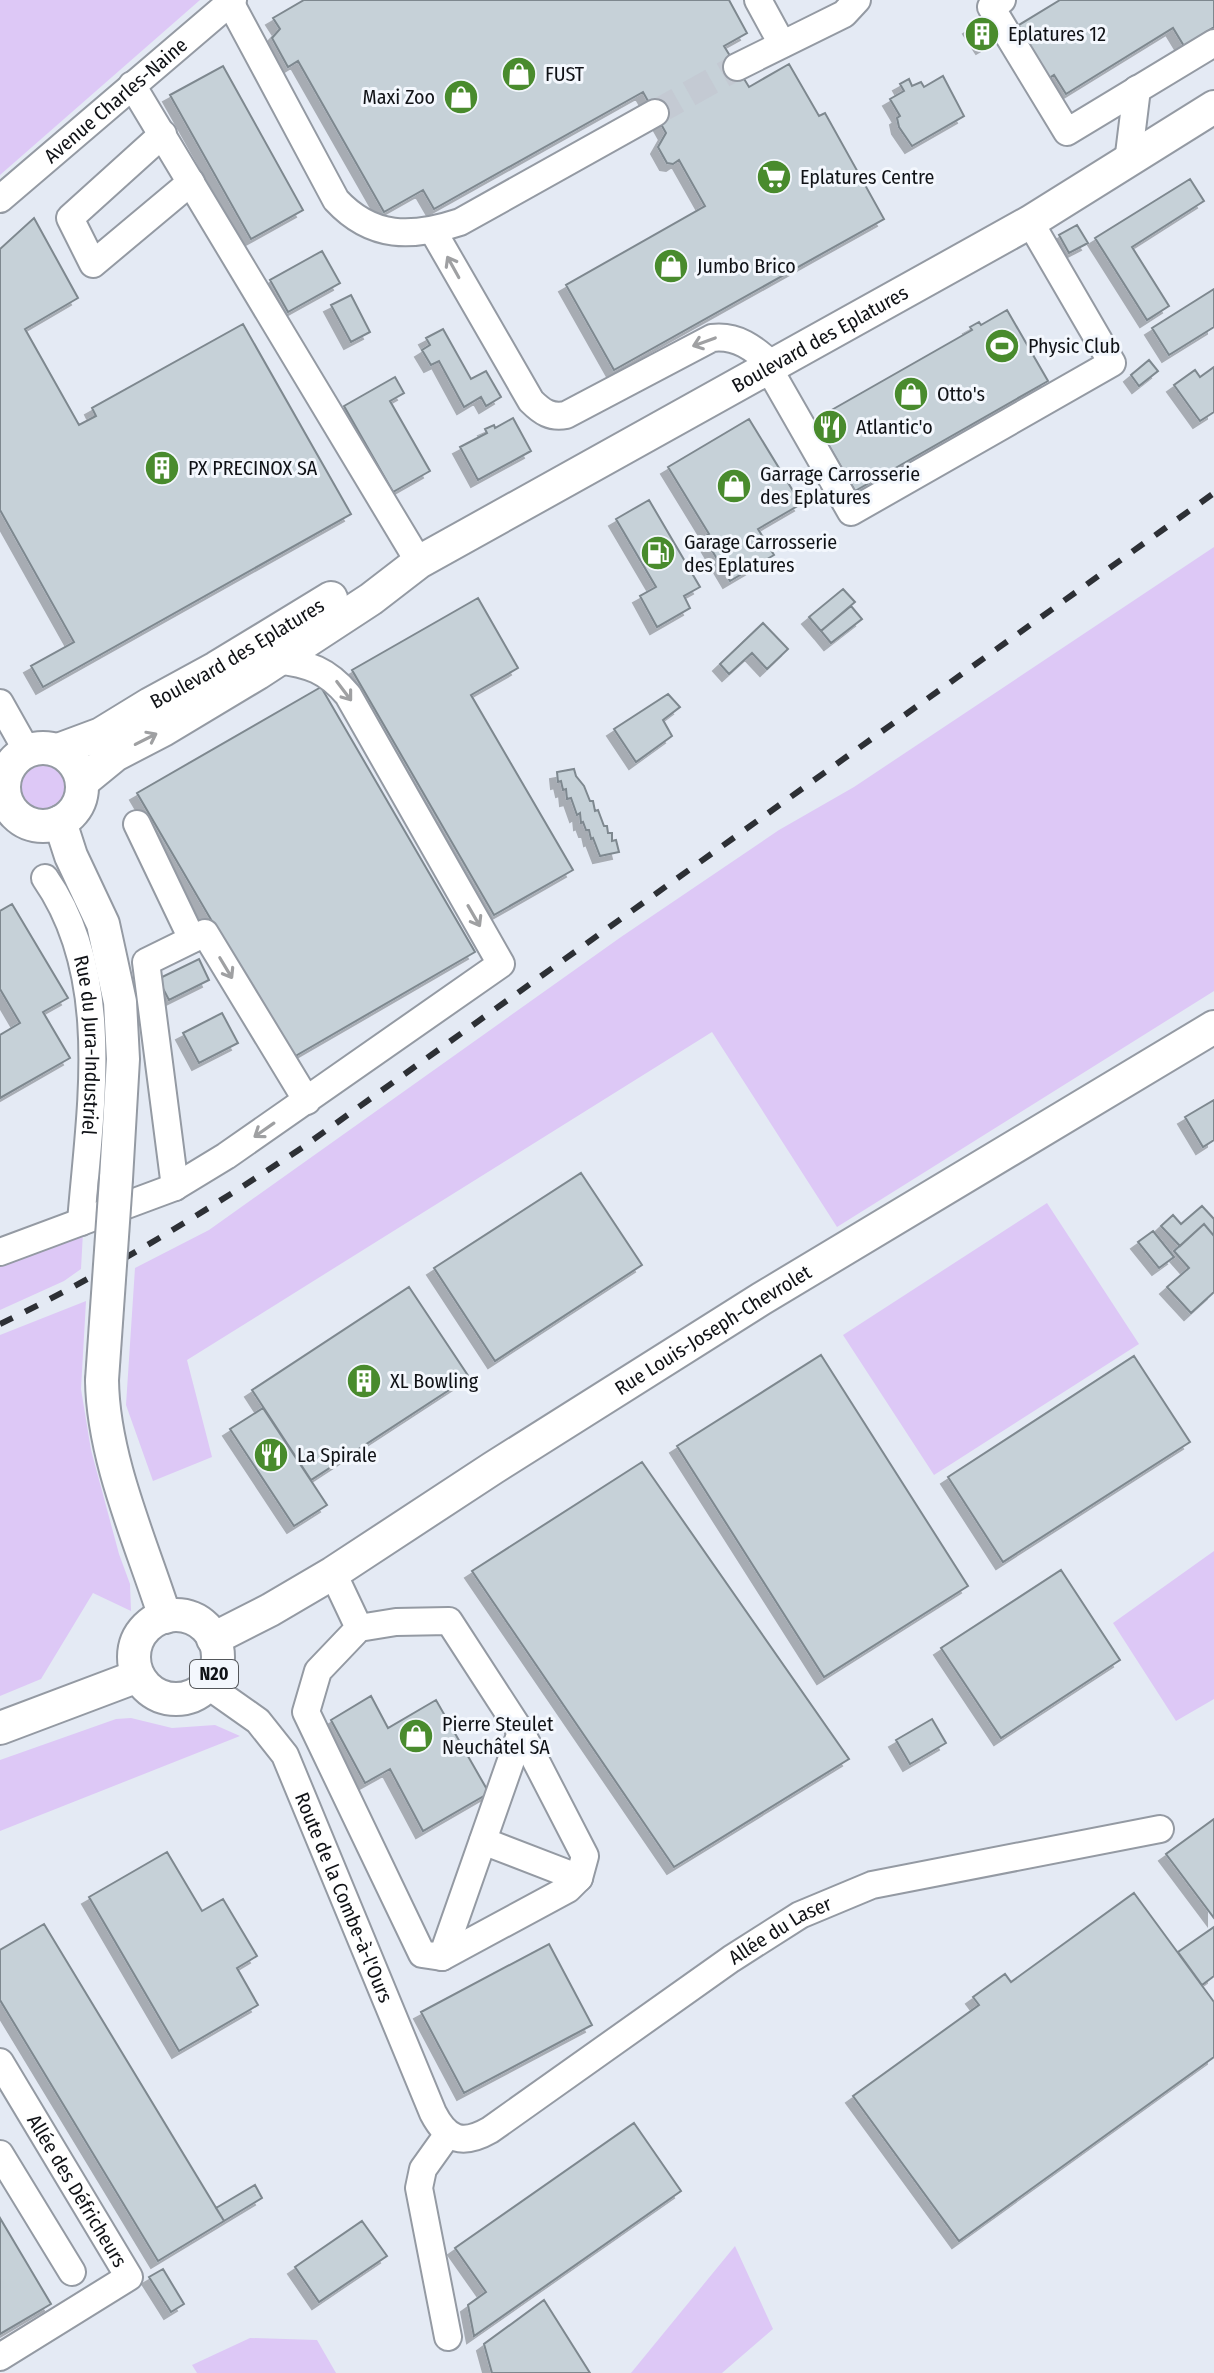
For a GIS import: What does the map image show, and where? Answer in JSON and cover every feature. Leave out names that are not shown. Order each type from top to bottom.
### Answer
[{"type":"main road","name":"Boulevard des Eplatures","points":[[82,782],[115,755],[163,730],[371,599],[419,562],[1030,222],[1214,107]]},
{"type":"main road","name":"Boulevard des Eplatures","points":[[42,750],[101,734],[347,588],[378,574],[419,562]]},
{"type":"main road","points":[[42,750],[77,766],[82,782],[77,805],[60,822],[42,826],[10,821],[2,782],[14,760],[42,750]]},
{"type":"main road","points":[[0,1728],[138,1676],[134,1652],[137,1640],[154,1621],[165,1617],[115,1465],[103,1409],[102,1380],[123,1059],[120,1002],[107,937],[97,908],[71,856],[60,822]]},
{"type":"main road","name":"Rue Louis-Joseph-Chevrolet","points":[[213,1639],[333,1573],[506,1459],[761,1299],[1214,1027]]},
{"type":"main road","name":"N20","points":[[138,1676],[154,1693],[176,1699],[198,1693],[213,1677],[218,1658],[213,1639],[201,1624],[184,1616],[165,1617]]},
{"type":"street","points":[[758,0],[782,44]]},
{"type":"street","points":[[737,67],[844,14],[857,0]]},
{"type":"street","points":[[1002,0],[991,7],[1067,132],[1214,43]]},
{"type":"street","points":[[232,1],[342,206],[360,222],[372,227],[406,233],[433,231],[460,222],[655,113]]},
{"type":"street","name":"Avenue Charles-Naine","points":[[0,199],[232,1]]},
{"type":"street","points":[[132,85],[419,562]]},
{"type":"street","points":[[1128,162],[1137,89]]},
{"type":"street","points":[[163,134],[70,218],[93,264],[191,182]]},
{"type":"street","points":[[433,231],[531,401],[548,414],[558,417],[566,415],[712,338],[722,337],[745,344],[770,366],[851,512],[1112,363],[1030,222]]},
{"type":"street","points":[[0,1252],[175,1187],[307,1101],[501,964],[348,695],[333,676],[295,662],[277,660]]},
{"type":"street","points":[[0,703],[42,750]]},
{"type":"street","points":[[137,824],[192,939]]},
{"type":"street","name":"Rue du Jura-Industriel","points":[[45,878],[61,901],[73,930],[84,975],[92,1030],[92,1076],[81,1222]]},
{"type":"street","points":[[175,1187],[146,962],[205,933],[307,1101]]},
{"type":"street","points":[[333,1573],[359,1628]]},
{"type":"street","points":[[449,1621],[521,1732],[585,1856],[579,1878],[568,1889],[540,1906],[442,1957],[422,1954],[306,1712],[318,1671],[359,1628],[396,1622],[449,1621]]},
{"type":"street","name":"Route de la Combe-à-l'Ours","points":[[207,1685],[258,1721],[285,1755],[433,2113],[448,2134]]},
{"type":"street","points":[[442,1957],[521,1732]]},
{"type":"street","name":"Allée du Laser","points":[[448,2134],[467,2139],[490,2130],[731,1959],[800,1915],[872,1885],[1160,1829]]},
{"type":"street","points":[[483,1841],[579,1878]]},
{"type":"street","name":"Allée des Défricheurs","points":[[0,2062],[129,2277],[0,2357]]},
{"type":"street","points":[[448,2134],[423,2169],[419,2188],[448,2337]]},
{"type":"street","points":[[0,2154],[72,2272]]},
{"type":"shaded area","points":[[0,0],[200,0],[0,175]]},
{"type":"shaded area","points":[[1214,547],[1214,991],[837,1227],[712,1032],[187,1360],[212,1457],[153,1481],[126,1405],[135,1268],[209,1230],[621,937],[779,830],[854,787]]},
{"type":"shaded area","points":[[42,759],[60,766],[67,784],[60,802],[42,809],[24,802],[17,784],[24,766]]},
{"type":"shaded area","points":[[1047,1203],[1139,1344],[934,1475],[843,1335]]},
{"type":"shaded area","points":[[83,1232],[81,1269],[64,1281],[0,1310],[0,1261]]},
{"type":"shaded area","points":[[86,1301],[81,1389],[91,1450],[130,1584],[131,1611],[93,1593],[41,1679],[0,1696],[0,1335]]},
{"type":"shaded area","points":[[1214,1551],[1214,1699],[1176,1721],[1113,1623]]},
{"type":"shaded area","points":[[131,1718],[172,1728],[215,1725],[240,1736],[0,1831],[0,1760],[116,1719]]},
{"type":"shaded area","points":[[735,2246],[773,2329],[722,2373],[631,2373]]},
{"type":"shaded area","points":[[250,2338],[317,2340],[336,2373],[197,2373],[192,2365]]},
{"type":"building","name":"Eplatures Centre","points":[[304,0],[729,0],[747,33],[724,46],[749,87],[789,64],[819,116],[825,113],[884,219],[614,370],[566,285],[705,206],[679,160],[673,164],[667,163],[658,147],[666,133],[643,92],[434,209],[423,190],[384,212],[298,61],[288,67],[272,38],[280,29],[273,18]]},
{"type":"building","points":[[1060,0],[1214,0],[1214,27],[1184,46],[1173,28],[1066,94],[1054,75],[1046,80],[1014,28]]},
{"type":"building","name":"Eplatures 12","points":[[981,20],[993,41],[983,47],[970,27]]},
{"type":"building","points":[[223,66],[303,210],[251,239],[170,95]]},
{"type":"building","points":[[943,76],[964,116],[912,146],[899,127],[897,118],[900,116],[890,99],[904,91],[900,84],[909,79],[912,86],[921,82],[924,87]]},
{"type":"building","points":[[1190,179],[1204,201],[1132,247],[1169,306],[1147,320],[1095,238]]},
{"type":"building","name":"PX PRECINOX SA","points":[[34,218],[78,298],[25,329],[79,425],[96,416],[92,408],[243,324],[351,514],[43,687],[31,666],[74,642],[0,510],[0,249]]},
{"type":"building","points":[[1077,225],[1088,243],[1069,253],[1059,235]]},
{"type":"building","points":[[322,251],[340,283],[288,312],[270,280]]},
{"type":"building","points":[[1214,289],[1214,327],[1169,355],[1152,328]]},
{"type":"building","points":[[351,295],[370,332],[351,342],[331,305]]},
{"type":"building","points":[[1007,310],[1048,381],[855,491],[814,420],[972,330],[970,327],[979,322],[981,325]]},
{"type":"building","points":[[443,329],[471,379],[486,371],[501,397],[486,406],[481,397],[464,407],[439,361],[431,365],[422,350],[430,345],[426,338]]},
{"type":"building","points":[[1149,360],[1158,371],[1139,386],[1131,375]]},
{"type":"building","points":[[1214,367],[1214,412],[1200,421],[1174,385],[1195,370],[1200,377]]},
{"type":"building","points":[[395,377],[404,393],[390,401],[430,471],[393,492],[344,406]]},
{"type":"building","points":[[513,418],[531,451],[478,480],[460,447],[487,433],[485,429],[494,425],[495,428]]},
{"type":"building","name":"Garrage Carrosserie des Eplatures","points":[[749,419],[801,504],[758,529],[774,555],[730,581],[704,537],[709,534],[668,467]]},
{"type":"building","name":"Garage Carrosserie des Eplatures","points":[[649,500],[700,587],[684,596],[690,608],[657,627],[640,596],[656,587],[616,519]]},
{"type":"building","points":[[843,589],[855,602],[821,631],[809,617]]},
{"type":"building","points":[[478,598],[518,668],[471,695],[573,870],[494,915],[352,670]]},
{"type":"building","points":[[851,606],[862,619],[831,643],[821,631]]},
{"type":"building","points":[[763,623],[788,649],[767,669],[752,653],[729,674],[720,664]]},
{"type":"building","points":[[321,687],[475,952],[292,1058],[137,793]]},
{"type":"building","points":[[668,694],[680,707],[663,720],[672,736],[636,762],[614,729]]},
{"type":"building","points":[[574,769],[590,801],[593,801],[595,811],[598,810],[604,826],[607,826],[608,833],[612,833],[612,841],[616,840],[619,852],[600,856],[589,830],[581,823],[580,813],[577,815],[571,798],[567,799],[566,789],[563,790],[561,781],[558,782],[557,772]]},
{"type":"building","points":[[12,904],[68,998],[43,1012],[70,1058],[0,1098],[0,1035],[20,1023],[0,989],[0,911]]},
{"type":"building","points":[[199,959],[209,980],[169,1000],[158,979]]},
{"type":"building","points":[[222,1013],[238,1043],[199,1063],[183,1033]]},
{"type":"building","points":[[1214,1100],[1214,1140],[1203,1147],[1185,1117]]},
{"type":"building","points":[[581,1173],[642,1265],[495,1361],[434,1268]]},
{"type":"building","points":[[1202,1206],[1214,1219],[1214,1236],[1204,1224],[1180,1246],[1161,1226],[1173,1215],[1181,1224]]},
{"type":"building","points":[[1204,1224],[1214,1236],[1214,1292],[1191,1313],[1167,1287],[1189,1268],[1174,1251]]},
{"type":"building","points":[[1153,1231],[1174,1257],[1159,1268],[1138,1242]]},
{"type":"building","name":"XL Bowling","points":[[409,1287],[469,1377],[311,1480],[252,1390]]},
{"type":"building","points":[[821,1355],[968,1586],[824,1677],[677,1446]]},
{"type":"building","points":[[1134,1356],[1190,1442],[1003,1562],[948,1477]]},
{"type":"building","name":"La Spirale","points":[[263,1408],[327,1505],[294,1526],[230,1429]]},
{"type":"building","points":[[642,1462],[849,1759],[674,1867],[472,1571]]},
{"type":"building","points":[[1061,1570],[1120,1660],[1001,1738],[941,1648]]},
{"type":"building","points":[[371,1696],[388,1728],[436,1700],[489,1793],[423,1831],[390,1769],[365,1783],[331,1720]]},
{"type":"building","points":[[932,1719],[946,1743],[910,1764],[896,1740]]},
{"type":"building","points":[[1214,1819],[1214,1918],[1166,1854]]},
{"type":"building","points":[[167,1852],[202,1911],[223,1899],[257,1956],[237,1968],[258,2005],[179,2051],[89,1897]]},
{"type":"building","points":[[1134,1893],[1214,2002],[1214,2057],[959,2241],[853,2096],[979,2005],[973,1997],[1005,1974],[1011,1982]]},
{"type":"building","points":[[44,1924],[224,2221],[158,2261],[0,2000],[0,1950]]},
{"type":"building","points":[[1214,1927],[1214,1976],[1202,1985],[1178,1952]]},
{"type":"building","points":[[549,1944],[592,2025],[464,2093],[421,2012]]},
{"type":"building","points":[[634,2123],[681,2191],[474,2336],[468,2305],[486,2292],[455,2248]]},
{"type":"building","points":[[255,2185],[262,2198],[224,2221],[216,2208]]},
{"type":"building","points":[[0,2218],[51,2304],[0,2334]]},
{"type":"building","points":[[362,2221],[387,2256],[319,2302],[295,2267]]},
{"type":"building","points":[[163,2269],[184,2304],[171,2312],[149,2277]]},
{"type":"building","points":[[544,2300],[590,2373],[492,2373],[484,2344]]},
{"type":"tunnel","points":[[655,113],[737,67]]},
{"type":"railway","points":[[0,1324],[154,1241],[303,1147],[1214,493]]},
{"type":"place","name":"Eplatures 12","points":[[982,34]]},
{"type":"place","name":"FUST","points":[[519,74]]},
{"type":"place","name":"Maxi Zoo","points":[[461,97]]},
{"type":"place","name":"Eplatures Centre","points":[[774,177]]},
{"type":"place","name":"Jumbo Brico","points":[[671,266]]},
{"type":"place","name":"Physic Club","points":[[1002,346]]},
{"type":"place","name":"Otto's","points":[[911,394]]},
{"type":"place","name":"Atlantic'o","points":[[830,427]]},
{"type":"place","name":"PX PRECINOX SA","points":[[162,468]]},
{"type":"place","name":"Garrage Carrosserie des Eplatures","points":[[734,486]]},
{"type":"place","name":"Garage Carrosserie des Eplatures","points":[[658,553]]},
{"type":"place","name":"XL Bowling","points":[[364,1381]]},
{"type":"place","name":"La Spirale","points":[[271,1455]]},
{"type":"place","name":"Pierre Steulet Neuchâtel SA","points":[[416,1736]]}]
